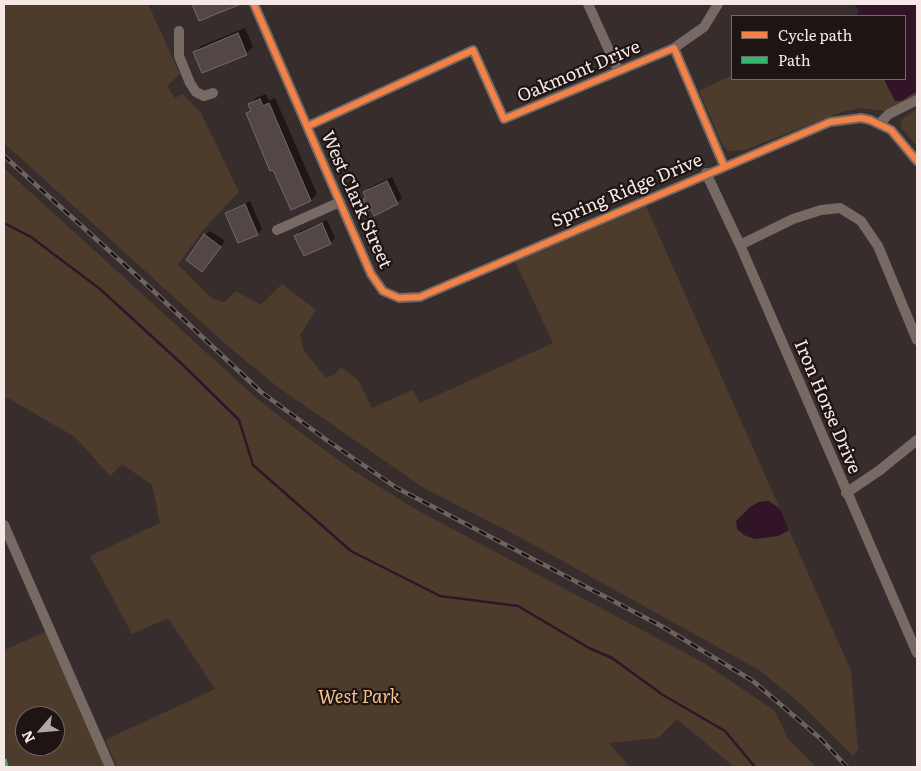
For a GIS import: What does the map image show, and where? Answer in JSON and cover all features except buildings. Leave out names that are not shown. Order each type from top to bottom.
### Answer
[{"type":"street","name":"West Clark Street","points":[[254,4],[371,274],[378,285],[390,295],[399,298],[420,297],[473,274]]},
{"type":"street","points":[[588,4],[618,70]]},
{"type":"street","name":"Oakmont Drive","points":[[308,126],[473,50],[504,119],[674,48],[704,27],[718,4]]},
{"type":"street","points":[[179,31],[179,56],[190,83],[196,92],[204,96],[213,93]]},
{"type":"street","points":[[674,48],[724,166]]},
{"type":"street","points":[[917,100],[888,114],[879,124],[891,130],[902,140],[917,161]]},
{"type":"street","name":"Spring Ridge Drive","points":[[473,274],[706,173],[830,122],[860,118],[879,124]]},
{"type":"street","name":"Iron Horse Drive","points":[[706,173],[740,245],[917,653]]},
{"type":"street","points":[[277,230],[340,202]]},
{"type":"street","points":[[740,245],[794,220],[821,210],[840,208],[861,221],[878,246],[917,340]]},
{"type":"street","points":[[846,493],[880,470],[917,440]]},
{"type":"street","points":[[4,525],[110,767]]},
{"type":"green space","points":[[4,4],[148,4],[180,74],[167,86],[175,98],[183,94],[201,113],[239,192],[203,230],[178,265],[213,299],[224,302],[236,291],[261,305],[282,284],[316,310],[300,335],[304,351],[326,378],[335,374],[341,367],[358,380],[372,408],[412,390],[420,403],[553,343],[515,261],[646,206],[780,509],[769,501],[759,502],[750,507],[737,521],[737,529],[755,539],[778,536],[789,530],[851,671],[858,749],[853,756],[801,704],[759,670],[523,539],[424,488],[279,388],[230,348],[4,143]]},
{"type":"green space","points":[[731,75],[731,80],[884,80],[889,90],[901,101],[917,91],[917,97],[885,111],[861,108],[842,112],[745,150],[728,151],[722,144],[699,91]]},
{"type":"green space","points":[[917,109],[917,146],[902,129],[901,120]]},
{"type":"green space","name":"West Park","points":[[4,168],[254,396],[297,430],[351,469],[415,509],[704,663],[775,711],[788,739],[816,767],[734,767],[677,719],[658,738],[609,743],[630,767],[117,767],[105,740],[215,689],[168,618],[132,634],[90,556],[160,523],[152,485],[122,464],[110,476],[75,437],[8,398],[4,398]]},
{"type":"green space","points":[[46,632],[105,767],[4,767],[4,650]]},
{"type":"shaded area","points":[[854,4],[917,4],[917,91],[901,101],[895,101],[884,80],[906,80],[906,15],[857,15],[859,11]]},
{"type":"shaded area","points":[[769,501],[780,509],[789,530],[778,536],[755,539],[744,535],[737,529],[736,521],[750,507],[759,502]]},
{"type":"waterway","points":[[4,223],[31,237],[100,289],[183,365],[239,420],[253,465],[351,551],[440,596],[518,606],[589,648],[612,658],[663,695],[725,731],[755,767]]},
{"type":"railway","points":[[4,156],[147,285],[261,392],[328,441],[397,488],[663,627],[753,681],[821,739],[847,767]]},
{"type":"marked path","points":[[4,759],[6,767]]},
{"type":"cycle path","points":[[254,4],[371,274],[383,291],[399,298],[420,297],[830,122],[861,118],[870,120],[891,130],[917,161]]},
{"type":"cycle path","points":[[308,126],[473,50],[504,119],[674,48],[724,166]]}]
